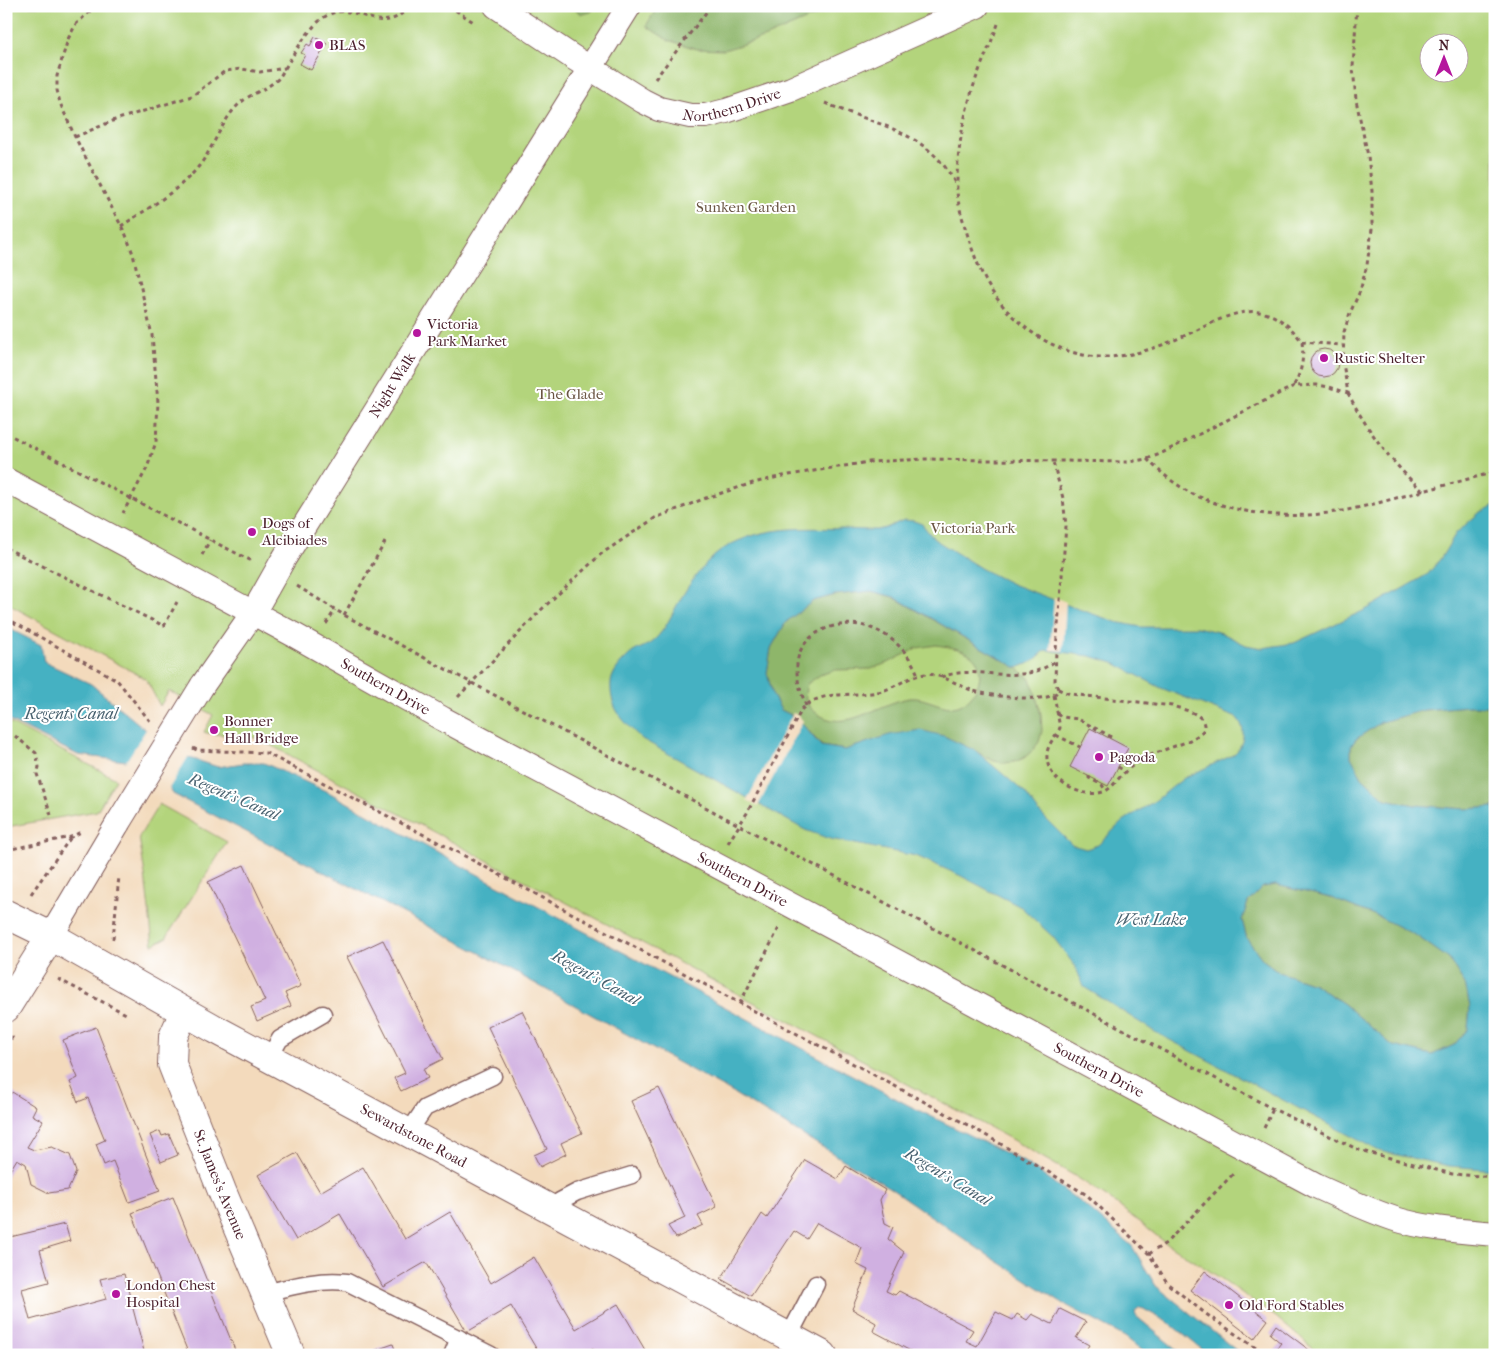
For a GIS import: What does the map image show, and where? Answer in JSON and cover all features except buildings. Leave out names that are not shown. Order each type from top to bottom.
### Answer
[{"type":"main road","name":"Sewardstone Road","points":[[6,914],[50,936],[184,1012],[554,1212],[823,1355]]},
{"type":"main road","points":[[6,1008],[50,936]]},
{"type":"main road","name":"St. James's Avenue","points":[[184,1012],[173,1038],[172,1064],[291,1355]]},
{"type":"street","name":"Northern Drive","points":[[496,6],[643,101],[660,109],[690,116],[706,116],[726,111],[799,86],[977,6]]},
{"type":"street","name":"Night Walk","points":[[50,936],[202,686],[253,613],[283,560],[629,6]]},
{"type":"street","name":"Southern Drive","points":[[6,480],[190,578],[452,723],[1253,1152],[1356,1204],[1396,1219],[1451,1230],[1495,1234]]},
{"type":"lane","points":[[269,1058],[280,1039],[324,1014]]},
{"type":"lane","points":[[408,1133],[425,1108],[493,1076]]},
{"type":"lane","points":[[554,1212],[560,1201],[577,1192],[632,1175]]},
{"type":"lane","points":[[265,1293],[311,1282],[328,1280],[347,1282],[491,1355]]},
{"type":"lane","points":[[789,1336],[816,1284]]},
{"type":"lane","points":[[452,1355],[459,1338]]},
{"type":"path","points":[[96,6],[76,24],[62,58],[57,76],[57,90],[60,103],[75,137],[134,254],[152,335],[158,402],[156,442],[152,455],[111,536]]},
{"type":"path","points":[[121,226],[183,182],[199,166],[236,106],[248,96],[272,86],[318,21],[328,15],[349,12],[381,21],[390,21],[397,19],[409,6]]},
{"type":"path","points":[[654,80],[711,6]]},
{"type":"path","points":[[1357,6],[1353,67],[1356,100],[1368,156],[1372,191],[1372,229],[1360,291],[1344,332],[1342,345],[1343,363],[1348,393],[1363,419],[1410,481],[1423,491]]},
{"type":"path","points":[[956,185],[962,133],[971,96],[1000,17]]},
{"type":"path","points":[[75,137],[115,120],[192,96],[225,71],[242,69],[260,72],[286,68]]},
{"type":"path","points":[[799,86],[823,102],[901,132],[920,142],[942,163],[950,172],[956,185],[961,211],[974,255],[991,290],[1028,330],[1060,348],[1091,357],[1108,357],[1132,354],[1172,342],[1230,315],[1246,311],[1259,311],[1281,320],[1296,332],[1302,342],[1304,352],[1302,365],[1294,386]]},
{"type":"path","points":[[1302,342],[1342,345]]},
{"type":"path","points":[[459,695],[540,610],[601,554],[655,518],[698,501],[753,483],[783,476],[869,462],[924,459],[1128,462],[1147,459],[1176,447],[1294,386],[1317,385],[1348,393]]},
{"type":"path","points":[[6,433],[250,559]]},
{"type":"path","points":[[1147,459],[1168,479],[1190,494],[1218,504],[1266,514],[1290,516],[1352,509],[1495,472]]},
{"type":"path","points":[[1053,462],[1063,498],[1066,526],[1056,650],[1055,681],[1058,690]]},
{"type":"path","points":[[344,615],[385,542]]},
{"type":"path","points":[[6,548],[164,626],[190,578]]},
{"type":"path","points":[[303,589],[344,615],[1272,1110],[1359,1150],[1452,1174],[1495,1177]]},
{"type":"path","points":[[6,618],[116,680],[153,725]]},
{"type":"path","points":[[806,706],[799,684],[798,659],[805,642],[812,635],[822,630],[848,624],[861,624],[873,628],[896,643],[913,663],[918,675]]},
{"type":"path","points":[[941,677],[950,673],[964,672],[998,675],[1026,673],[1042,668],[1056,659]]},
{"type":"path","points":[[715,863],[747,813],[799,716],[811,701],[825,697],[880,691],[918,675],[926,674],[941,677],[977,692],[1040,698],[1054,695],[1058,690]]},
{"type":"path","points":[[1054,695],[1060,728],[1048,748],[1046,756],[1048,766],[1054,777],[1082,792],[1095,793],[1109,789],[1125,771],[1147,757],[1199,736],[1204,729],[1204,721],[1197,715],[1172,706],[1070,694],[1058,690]]},
{"type":"path","points":[[1056,713],[1063,717],[1078,719],[1110,736],[1109,738]]},
{"type":"path","points":[[1056,735],[1080,747]]},
{"type":"path","points":[[16,736],[36,753],[39,767],[38,774],[52,818]]},
{"type":"path","points":[[190,746],[197,750],[266,753],[450,848],[977,1130],[1087,1195],[1149,1254],[1168,1284],[1206,1314],[1266,1355]]},
{"type":"path","points":[[1118,767],[1125,771]]},
{"type":"path","points":[[1089,776],[1088,778],[1102,785],[1106,790]]},
{"type":"path","points":[[6,850],[71,837],[30,895]]},
{"type":"path","points":[[112,943],[120,870]]},
{"type":"path","points":[[740,1003],[790,905]]},
{"type":"path","points":[[50,976],[131,1016]]},
{"type":"path","points":[[1149,1254],[1166,1243],[1253,1152]]},
{"type":"green space","name":"Victoria Park","points":[[6,6],[1495,6],[1495,1355],[1320,1355],[1276,1317],[1166,1243],[1111,1200],[1075,1176],[1009,1138],[257,738],[204,732],[213,715],[169,691],[160,706],[146,679],[6,603]]},
{"type":"green space","points":[[574,6],[597,6],[591,12],[582,14]]},
{"type":"green space","points":[[658,6],[838,6],[766,37],[724,50],[697,49],[668,40],[646,26]]},
{"type":"green space","points":[[871,591],[893,597],[1017,668],[1029,678],[1034,688],[1041,715],[1042,731],[1039,742],[1024,758],[1004,763],[994,761],[944,736],[866,743],[845,750],[822,746],[797,718],[781,710],[773,696],[767,673],[771,648],[786,622],[813,601],[835,595]],"holes":[[[936,645],[967,652],[975,659],[978,665],[980,672],[977,686],[970,698],[958,706],[947,707],[922,699],[910,698],[861,716],[837,720],[825,718],[814,711],[807,702],[807,684],[820,675],[835,670],[871,669],[890,662],[917,648]]]},
{"type":"green space","points":[[1468,706],[1495,706],[1495,807],[1465,809],[1415,805],[1385,799],[1362,777],[1351,757],[1351,746],[1356,739],[1381,722],[1424,710]]},
{"type":"green space","points":[[6,721],[116,779],[97,811],[6,827]]},
{"type":"green space","points":[[159,804],[227,842],[166,938],[153,945],[139,837]]},
{"type":"green space","points":[[1276,885],[1331,898],[1379,917],[1417,936],[1449,959],[1465,984],[1470,1006],[1468,1029],[1454,1045],[1432,1055],[1393,1046],[1344,1004],[1314,984],[1279,972],[1263,960],[1247,939],[1242,920],[1248,902],[1263,887]]},
{"type":"water","name":"West Lake","points":[[1495,505],[1495,706],[1468,706],[1424,710],[1381,722],[1356,739],[1351,746],[1351,757],[1362,777],[1385,799],[1415,805],[1465,809],[1495,807],[1495,1170],[1449,1166],[1379,1151],[1155,1032],[1084,987],[1075,966],[1053,937],[1021,907],[959,875],[916,856],[830,839],[805,830],[642,739],[624,721],[612,700],[611,682],[616,669],[633,652],[658,637],[685,591],[704,566],[729,545],[754,535],[771,531],[806,528],[877,530],[904,520],[914,521],[922,524],[934,539],[982,569],[1012,584],[1070,606],[1116,622],[1141,627],[1197,627],[1222,633],[1246,645],[1262,648],[1294,643],[1367,609],[1428,574],[1441,558],[1456,533],[1479,513]],"holes":[[[871,591],[894,597],[1017,668],[1032,662],[1046,650],[1090,656],[1114,663],[1161,688],[1237,718],[1243,732],[1240,747],[1233,755],[1184,778],[1156,800],[1123,821],[1098,845],[1086,849],[1072,845],[1039,812],[1025,793],[976,751],[944,736],[920,730],[889,735],[845,750],[821,746],[797,718],[781,710],[773,696],[767,673],[771,648],[786,622],[813,601],[835,595]],[[1276,885],[1331,898],[1379,917],[1417,936],[1449,959],[1465,984],[1470,1007],[1468,1029],[1454,1045],[1432,1055],[1393,1046],[1344,1004],[1314,984],[1279,972],[1263,960],[1247,939],[1242,920],[1248,902],[1263,887]]]},
{"type":"water","points":[[6,627],[41,645],[44,662],[91,684],[146,730],[190,758],[218,767],[243,763],[264,763],[330,793],[447,858],[908,1105],[1024,1162],[1082,1203],[1132,1246],[1156,1286],[1242,1355],[1209,1355],[1169,1323],[1140,1307],[1135,1311],[1136,1316],[1183,1355],[1148,1355],[1125,1337],[1066,1305],[986,1254],[890,1188],[733,1093],[480,953],[173,794],[169,787],[126,761],[78,755],[6,719]]},
{"type":"pier","points":[[1054,597],[1066,602],[1063,651],[1050,650]]},
{"type":"pier","points":[[793,713],[803,721],[758,806],[747,800]]},
{"type":"pier","points":[[147,728],[190,754],[168,790],[125,763]]},
{"type":"place","name":"BLAS","points":[[319,45]]},
{"type":"place","name":"Victoria Park Market","points":[[417,333]]},
{"type":"place","name":"Rustic Shelter","points":[[1324,358]]},
{"type":"place","name":"Dogs of Alcibiades","points":[[252,532]]},
{"type":"place","name":"Bonner Hall Bridge","points":[[214,730]]},
{"type":"place","name":"Pagoda","points":[[1099,757]]},
{"type":"place","name":"London Chest Hospital","points":[[116,1294]]},
{"type":"place","name":"Old Ford Stables","points":[[1229,1305]]},
{"type":"park label","name":"Sunken Garden","points":[[746,207]]},
{"type":"park label","name":"The Glade","points":[[570,394]]},
{"type":"water label","name":"Regents Canal","points":[[71,713]]},
{"type":"water label","name":"Regent's Canal","points":[[234,796]]},
{"type":"water label","name":"Regent's Canal","points":[[596,977]]},
{"type":"water label","name":"Regent's Canal","points":[[948,1176]]}]
